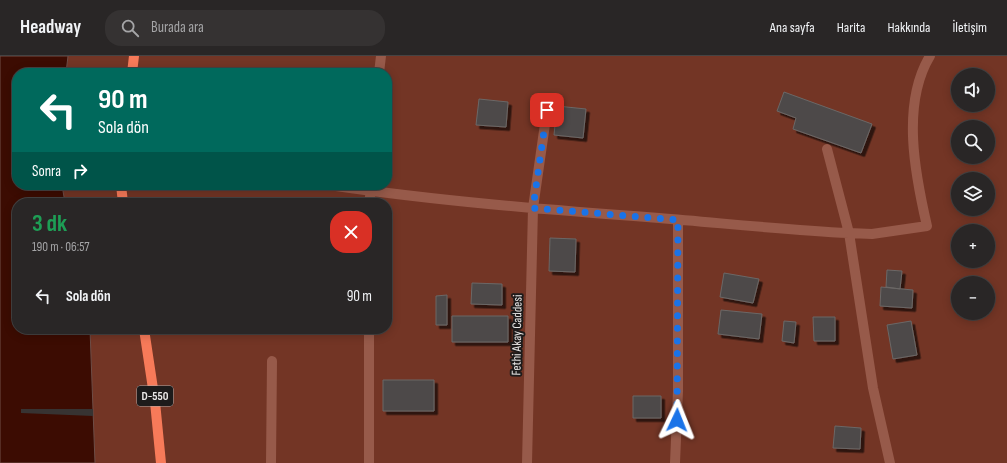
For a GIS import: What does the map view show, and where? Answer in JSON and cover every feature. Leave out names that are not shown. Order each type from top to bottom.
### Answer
[{"type":"main road","points":[[133,68],[134,56]]},
{"type":"main road","name":"D-550","points":[[145,334],[156,402],[161,463]]},
{"type":"street","points":[[380,68],[381,56]]},
{"type":"street","points":[[386,190],[533,208],[789,230],[872,234],[927,226],[919,191],[913,127],[917,85],[930,56]]},
{"type":"street","name":"Fethi Akay Caddesi","points":[[527,463],[533,208],[547,110]]},
{"type":"street","points":[[827,149],[849,233],[873,388],[890,463]]},
{"type":"street","points":[[675,463],[678,391],[678,220]]},
{"type":"street","points":[[369,463],[370,334]]},
{"type":"street","points":[[270,463],[272,361]]},
{"type":"shaded area","points":[[0,56],[68,56],[67,68],[12,68],[12,190],[63,190],[64,198],[12,198],[12,334],[90,334],[95,463],[0,463]]},
{"type":"shaded area","points":[[68,56],[1007,56],[1007,463],[95,463],[90,334],[392,334],[392,198],[64,198],[63,190],[392,190],[392,68],[67,68]]},
{"type":"pier","points":[[21,409],[93,409],[93,416],[21,413]]},
{"type":"building","points":[[784,92],[872,124],[861,153],[793,129],[796,118],[777,111]]},
{"type":"building","points":[[479,99],[508,102],[506,127],[476,125]]},
{"type":"building","points":[[557,106],[586,109],[583,138],[554,135]]},
{"type":"building","points":[[550,238],[576,239],[575,272],[549,271]]},
{"type":"building","points":[[887,270],[902,271],[900,289],[886,287]]},
{"type":"building","points":[[724,273],[759,279],[753,303],[720,297]]},
{"type":"building","points":[[472,283],[502,284],[502,305],[471,304]]},
{"type":"building","points":[[881,287],[913,290],[912,308],[880,306]]},
{"type":"building","points":[[447,295],[447,325],[436,325],[436,296]]},
{"type":"building","points":[[721,310],[762,314],[759,339],[718,334]]},
{"type":"building","points":[[452,316],[508,316],[508,342],[452,342]]},
{"type":"building","points":[[813,317],[835,317],[835,341],[814,341]]},
{"type":"building","points":[[784,321],[796,322],[794,343],[782,341]]},
{"type":"building","points":[[911,321],[917,355],[893,359],[887,325]]},
{"type":"building","points":[[383,380],[434,380],[434,411],[383,411]]},
{"type":"building","points":[[633,396],[661,396],[661,418],[633,418]]},
{"type":"building","points":[[835,426],[861,428],[860,449],[833,448]]},
{"type":"route","points":[[547,110],[533,208],[678,220],[677,420]]}]
